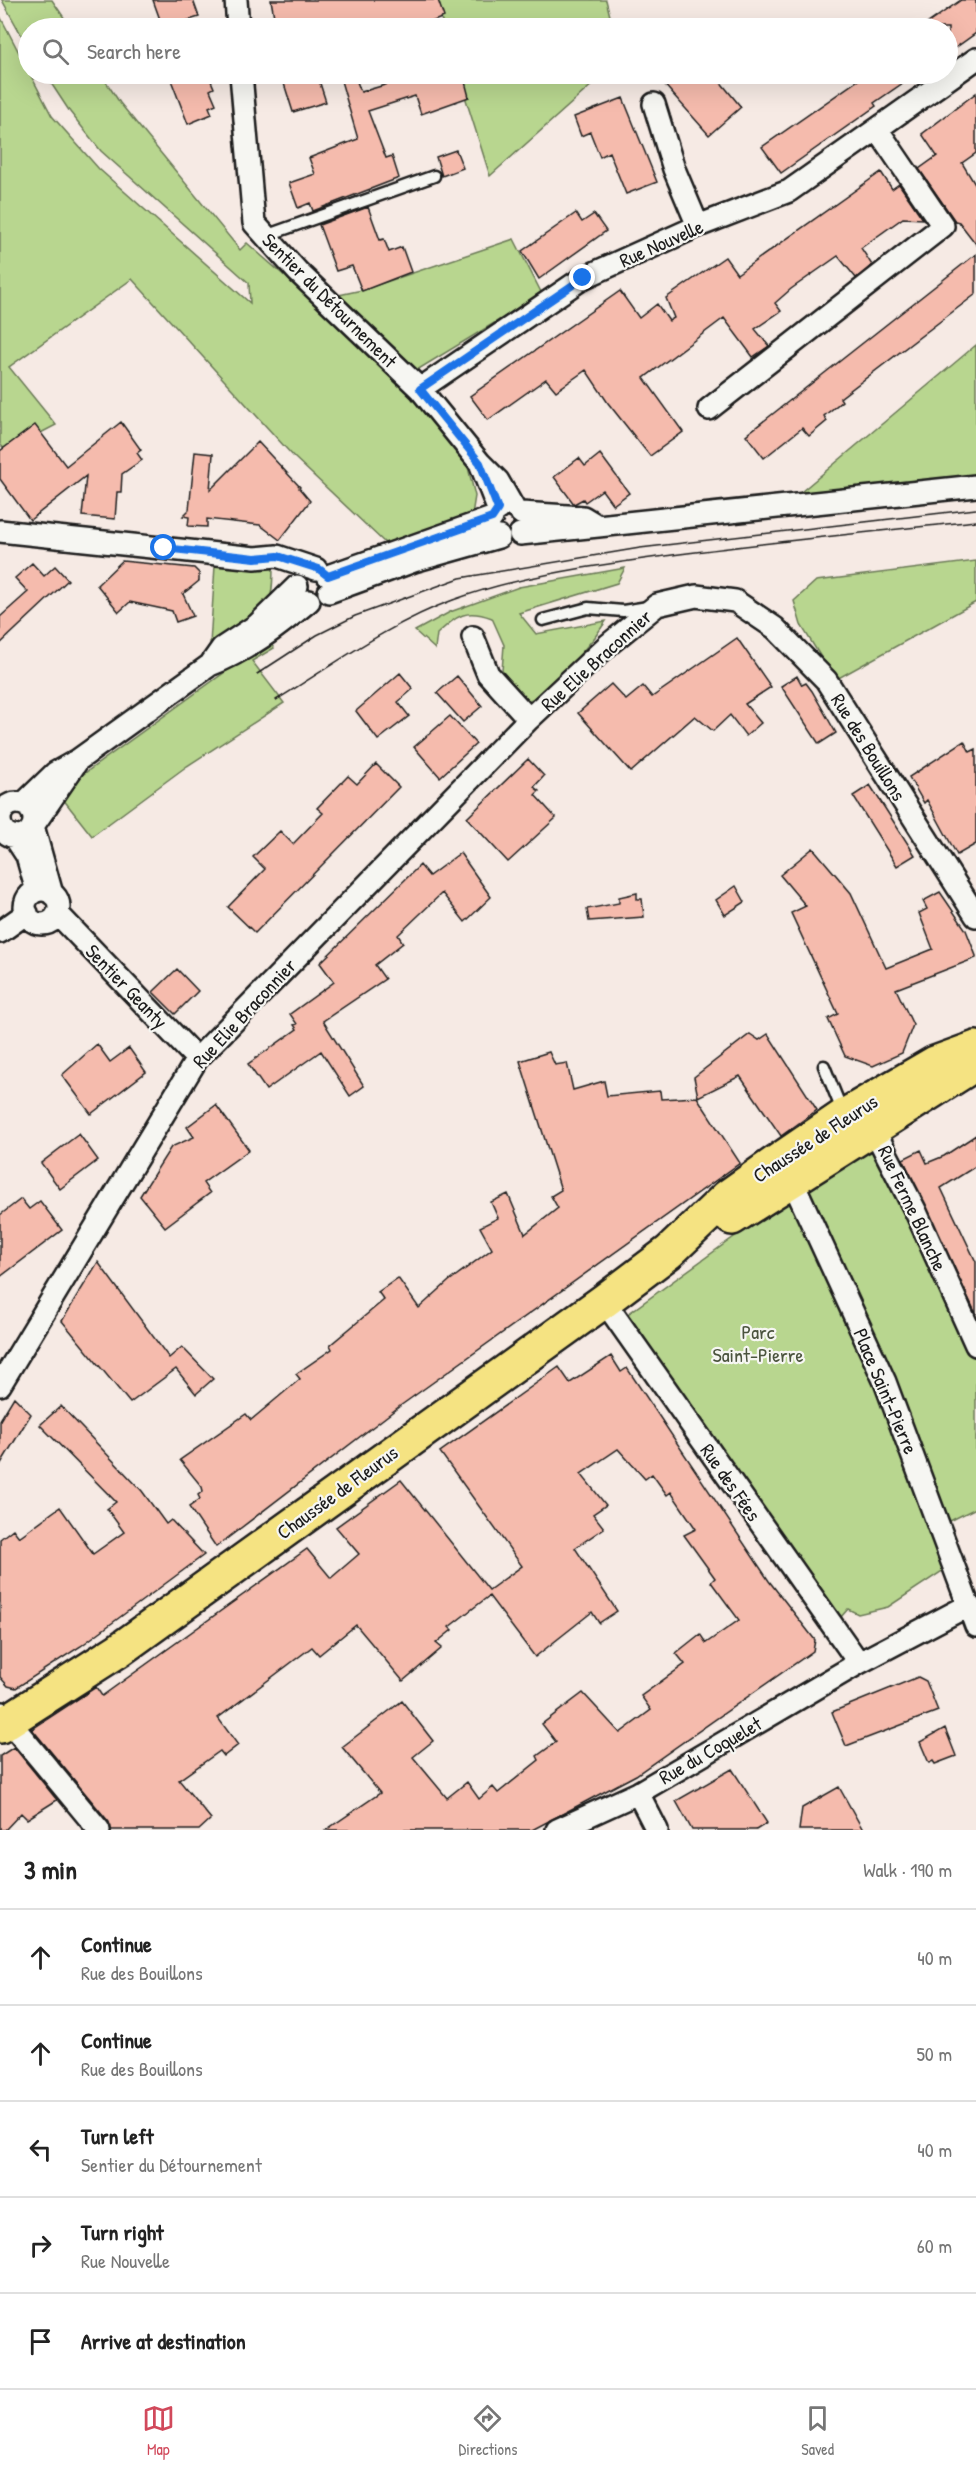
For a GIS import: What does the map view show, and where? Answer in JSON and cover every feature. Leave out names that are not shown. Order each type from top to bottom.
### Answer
[{"type":"main road","name":"Chaussée de Fleurus","points":[[3,1719],[119,1650],[604,1301],[669,1252],[727,1197],[860,1116],[935,1063],[976,1048]]},
{"type":"main road","name":"Chaussée de Fleurus","points":[[669,1252],[733,1218],[792,1180],[860,1116],[976,1063]]},
{"type":"street","points":[[237,0],[238,18]]},
{"type":"street","name":"Rue Nouvelle","points":[[958,72],[976,59]]},
{"type":"street","name":"Sentier du Détournement","points":[[242,84],[254,223],[298,272],[420,389],[480,463],[498,481],[507,520]]},
{"type":"street","name":"Rue Nouvelle","points":[[420,389],[583,278],[698,226],[789,191],[941,84]]},
{"type":"street","points":[[654,104],[674,169],[698,226]]},
{"type":"street","points":[[709,409],[943,226],[877,129]]},
{"type":"street","points":[[78,760],[12,828],[3,810],[12,804],[22,804],[55,773],[78,760],[210,665],[222,648],[313,584],[414,561],[507,520],[598,526],[976,486]]},
{"type":"street","points":[[0,531],[255,558],[313,584]]},
{"type":"street","name":"Rue Elie Braconnier","points":[[0,1385],[197,1059],[529,719],[608,645],[657,605],[696,596],[735,601]]},
{"type":"street","name":"Rue des Bouillons","points":[[735,601],[775,628],[826,680],[976,916]]},
{"type":"street","name":"Rue Elie Braconnier","points":[[473,637],[488,674],[529,719]]},
{"type":"street","name":"Sentier Geanty","points":[[22,804],[31,810],[12,828],[49,900],[197,1059]]},
{"type":"street","points":[[28,898],[49,900],[50,922],[39,923],[27,913],[28,898]]},
{"type":"street","points":[[0,932],[27,913]]},
{"type":"street","name":"Rue Ferme Blanche","points":[[860,1116],[916,1212],[976,1345]]},
{"type":"street","name":"Place Saint-Pierre","points":[[792,1180],[885,1382],[976,1626]]},
{"type":"street","name":"Rue des Fées","points":[[604,1301],[859,1663]]},
{"type":"street","name":"Rue du Coquelet","points":[[557,1830],[638,1792],[859,1663],[969,1605]]},
{"type":"street","points":[[3,1719],[99,1830]]},
{"type":"street","points":[[638,1792],[657,1830]]},
{"type":"lane","points":[[265,236],[434,176]]},
{"type":"lane","points":[[543,620],[588,608],[623,611],[657,605]]},
{"type":"lane","points":[[824,1066],[860,1116]]},
{"type":"green space","points":[[2,0],[52,0],[64,18],[18,18],[18,29]]},
{"type":"green space","points":[[435,0],[606,0],[610,18],[441,18]]},
{"type":"green space","points":[[0,16],[18,51],[18,84],[35,84],[52,116],[99,169],[250,303],[249,283],[101,151],[52,84],[108,84],[120,103],[240,250],[247,243],[320,307],[407,390],[467,463],[475,496],[471,521],[385,543],[294,457],[132,279],[9,367],[56,425],[6,451],[0,444]]},
{"type":"green space","points":[[461,84],[593,84],[490,176]]},
{"type":"green space","points":[[514,239],[542,294],[417,370],[339,295],[362,290]]},
{"type":"green space","points":[[976,345],[976,477],[795,497]]},
{"type":"green space","points":[[976,561],[976,602],[835,680],[801,625],[794,601],[816,581]]},
{"type":"green space","points":[[215,566],[273,566],[272,586],[266,611],[260,618],[251,625],[210,644]]},
{"type":"green space","points":[[625,568],[617,583],[519,613],[536,634],[606,621],[542,698],[527,700],[502,671],[504,645],[492,618],[468,614],[456,618],[437,634],[435,649],[415,631],[450,612],[519,587]]},
{"type":"green space","points":[[268,641],[274,648],[252,661],[284,703],[187,766],[92,836],[63,799],[67,786]]},
{"type":"green space","name":"Parc Saint-Pierre","points":[[885,1148],[976,1358],[976,1508],[940,1526],[950,1566],[888,1607],[858,1614],[848,1609],[833,1626],[621,1319],[789,1197],[807,1212],[809,1184],[859,1156]]},
{"type":"building","points":[[153,0],[193,0],[199,17],[196,18],[159,18]]},
{"type":"building","points":[[271,0],[438,0],[444,17],[441,18],[274,18]]},
{"type":"building","points":[[961,0],[976,0],[976,33],[958,46],[958,18],[935,18]]},
{"type":"building","points":[[173,84],[212,84],[214,88],[210,90],[216,104],[209,107],[212,114],[188,124]]},
{"type":"building","points":[[284,84],[320,84],[326,102],[293,112]]},
{"type":"building","points":[[342,84],[358,84],[361,92],[388,84],[466,84],[469,97],[421,114],[415,96],[368,111],[386,158],[392,156],[399,178],[313,211],[310,203],[298,208],[289,183],[315,174],[309,158],[358,139]]},
{"type":"building","points":[[664,84],[722,84],[741,107],[709,135]]},
{"type":"building","points":[[852,84],[902,84],[874,103],[876,106],[781,173],[762,147]]},
{"type":"building","points":[[976,93],[976,153],[962,163],[976,186],[976,244],[959,222],[955,221],[919,169],[937,156],[922,134]]},
{"type":"building","points":[[623,98],[657,182],[626,194],[609,152],[600,157],[590,132],[581,136],[574,117]]},
{"type":"building","points":[[456,150],[463,168],[442,176],[436,157]]},
{"type":"building","points":[[881,172],[892,189],[899,184],[923,219],[903,218],[861,248],[872,265],[856,278],[838,256],[791,289],[775,303],[781,311],[755,329],[769,346],[753,357],[724,318],[644,378],[683,432],[650,456],[608,403],[586,370],[556,391],[546,379],[488,420],[470,396],[620,291],[639,318],[657,304],[669,321],[674,318],[666,298],[725,257],[737,274]]},
{"type":"building","points":[[368,207],[380,240],[384,239],[389,252],[402,247],[411,272],[362,291],[352,266],[336,271],[319,225]]},
{"type":"building","points":[[576,213],[582,222],[594,214],[606,231],[539,279],[522,251]]},
{"type":"building","points":[[976,254],[976,294],[840,398],[842,401],[824,416],[827,421],[809,436],[802,428],[764,458],[746,435]]},
{"type":"building","points":[[121,422],[141,450],[137,453],[142,460],[122,474],[121,492],[117,492],[115,519],[82,516],[86,476],[30,520],[0,479],[0,451],[35,425],[66,466]]},
{"type":"building","points":[[258,442],[310,501],[280,540],[260,525],[207,519],[207,527],[188,526],[189,517],[183,516],[189,510],[195,452],[213,454],[210,490]]},
{"type":"building","points":[[600,454],[629,493],[613,505],[602,490],[585,502],[583,499],[574,504],[554,477],[579,458],[585,466]]},
{"type":"building","points":[[122,561],[194,568],[199,573],[199,581],[183,594],[193,616],[176,622],[172,611],[130,602],[119,612],[97,585]]},
{"type":"building","points":[[32,563],[44,576],[55,566],[68,580],[0,644],[0,617],[28,592],[15,578]]},
{"type":"building","points":[[737,638],[771,687],[745,704],[761,723],[746,736],[730,715],[713,731],[695,716],[631,772],[578,713],[611,684],[626,700],[643,686],[652,697]]},
{"type":"building","points":[[400,673],[413,689],[398,702],[409,716],[378,740],[356,711]]},
{"type":"building","points":[[457,676],[482,706],[463,722],[437,693]]},
{"type":"building","points":[[797,676],[802,685],[806,683],[812,691],[836,733],[819,744],[781,686]]},
{"type":"building","points":[[450,716],[476,744],[440,777],[414,747]]},
{"type":"building","points":[[964,741],[970,752],[976,749],[976,844],[957,855],[927,800],[924,803],[909,777]]},
{"type":"building","points":[[528,759],[544,776],[534,787],[539,791],[535,795],[556,818],[508,862],[467,818]]},
{"type":"building","points":[[376,764],[399,787],[255,933],[228,907],[265,869],[253,857],[280,831],[293,844],[323,813],[317,808],[348,776],[357,784]]},
{"type":"building","points":[[870,785],[915,855],[897,866],[853,796]]},
{"type":"building","points":[[813,848],[851,893],[886,968],[933,949],[919,913],[927,909],[923,901],[940,892],[966,930],[976,956],[976,958],[896,989],[913,1025],[902,1053],[873,1066],[845,1056],[828,1019],[838,1014],[791,913],[806,906],[780,875]]},
{"type":"building","points":[[460,853],[491,897],[465,922],[442,893],[398,935],[403,943],[375,965],[385,979],[323,1021],[364,1086],[350,1096],[321,1051],[266,1090],[248,1064],[297,1029],[294,1025],[297,1024],[290,1014],[334,982],[320,963],[420,865],[429,876]]},
{"type":"building","points":[[736,886],[745,902],[725,915],[716,900]]},
{"type":"building","points":[[637,893],[637,899],[642,899],[644,917],[589,921],[587,909],[619,903],[619,897]]},
{"type":"building","points":[[177,969],[198,991],[175,1014],[153,992]]},
{"type":"building","points":[[750,1034],[759,1040],[768,1034],[817,1110],[781,1136],[740,1076],[698,1097],[694,1077]]},
{"type":"building","points":[[97,1044],[110,1062],[129,1048],[146,1072],[91,1114],[62,1075]]},
{"type":"building","points":[[549,1052],[555,1065],[567,1063],[573,1090],[604,1081],[607,1096],[660,1091],[661,1099],[697,1097],[740,1163],[400,1406],[216,1547],[189,1507],[200,1499],[198,1495],[203,1491],[202,1487],[180,1460],[246,1414],[251,1420],[300,1379],[296,1374],[332,1349],[330,1345],[384,1300],[378,1292],[398,1278],[419,1308],[449,1281],[492,1249],[480,1227],[498,1218],[491,1202],[508,1194],[525,1234],[558,1208],[551,1196],[561,1190],[520,1061]]},
{"type":"building","points":[[216,1105],[249,1150],[203,1183],[210,1193],[165,1227],[140,1196],[171,1147],[194,1137],[187,1127]]},
{"type":"building","points":[[79,1134],[98,1160],[60,1189],[41,1163]]},
{"type":"building","points":[[976,1135],[976,1166],[941,1188],[976,1262],[976,1314],[903,1159],[921,1150],[927,1163],[944,1156]]},
{"type":"building","points":[[21,1199],[29,1209],[40,1201],[62,1230],[0,1277],[0,1215]]},
{"type":"building","points":[[98,1262],[169,1358],[182,1347],[213,1379],[196,1394],[176,1369],[130,1403],[62,1321]]},
{"type":"building","points":[[611,1356],[621,1372],[627,1368],[769,1581],[815,1640],[813,1651],[636,1775],[532,1830],[326,1830],[380,1793],[342,1747],[402,1701],[433,1741],[413,1757],[447,1798],[467,1782],[479,1799],[493,1787],[498,1793],[539,1760],[537,1756],[556,1742],[542,1724],[583,1693],[620,1733],[651,1710],[641,1696],[685,1664],[676,1653],[700,1634],[706,1643],[739,1620],[711,1582],[715,1578],[684,1535],[696,1529],[671,1492],[667,1495],[652,1474],[645,1479],[618,1449],[581,1474],[606,1505],[593,1514],[604,1528],[575,1548],[617,1611],[599,1623],[592,1612],[535,1657],[489,1596],[449,1627],[452,1630],[436,1643],[442,1648],[403,1681],[356,1625],[319,1655],[312,1647],[218,1718],[238,1745],[224,1756],[220,1751],[179,1780],[211,1819],[199,1830],[111,1830],[109,1822],[32,1729],[96,1687],[102,1696],[307,1549],[331,1578],[359,1554],[336,1527],[401,1480],[489,1590],[522,1566],[440,1452],[559,1367],[570,1383]]},
{"type":"building","points":[[14,1397],[31,1414],[0,1465],[0,1420]]},
{"type":"building","points":[[61,1406],[142,1491],[166,1524],[171,1520],[204,1555],[81,1646],[16,1688],[8,1686],[0,1677],[0,1539],[13,1529],[19,1537],[60,1507],[93,1554],[124,1532],[107,1509],[116,1502],[40,1425]]},
{"type":"building","points":[[918,1677],[926,1681],[938,1711],[846,1746],[832,1712]]},
{"type":"building","points":[[945,1728],[956,1756],[935,1764],[933,1761],[929,1763],[920,1742]]},
{"type":"building","points":[[14,1747],[57,1800],[27,1819],[21,1813],[5,1830],[0,1830],[0,1756]]},
{"type":"building","points":[[732,1769],[767,1823],[756,1830],[692,1830],[676,1801]]},
{"type":"building","points":[[839,1787],[863,1830],[799,1830],[802,1808]]},
{"type":"tram line","points":[[257,674],[317,635],[355,616],[460,578],[640,548],[976,509]]},
{"type":"tram line","points":[[276,700],[407,620],[453,600],[505,584],[558,572],[665,556],[976,521]]},
{"type":"route","points":[[164,548],[255,558],[278,556],[319,569],[328,576],[492,518],[498,509],[480,463],[469,446],[420,389],[583,278]]}]
